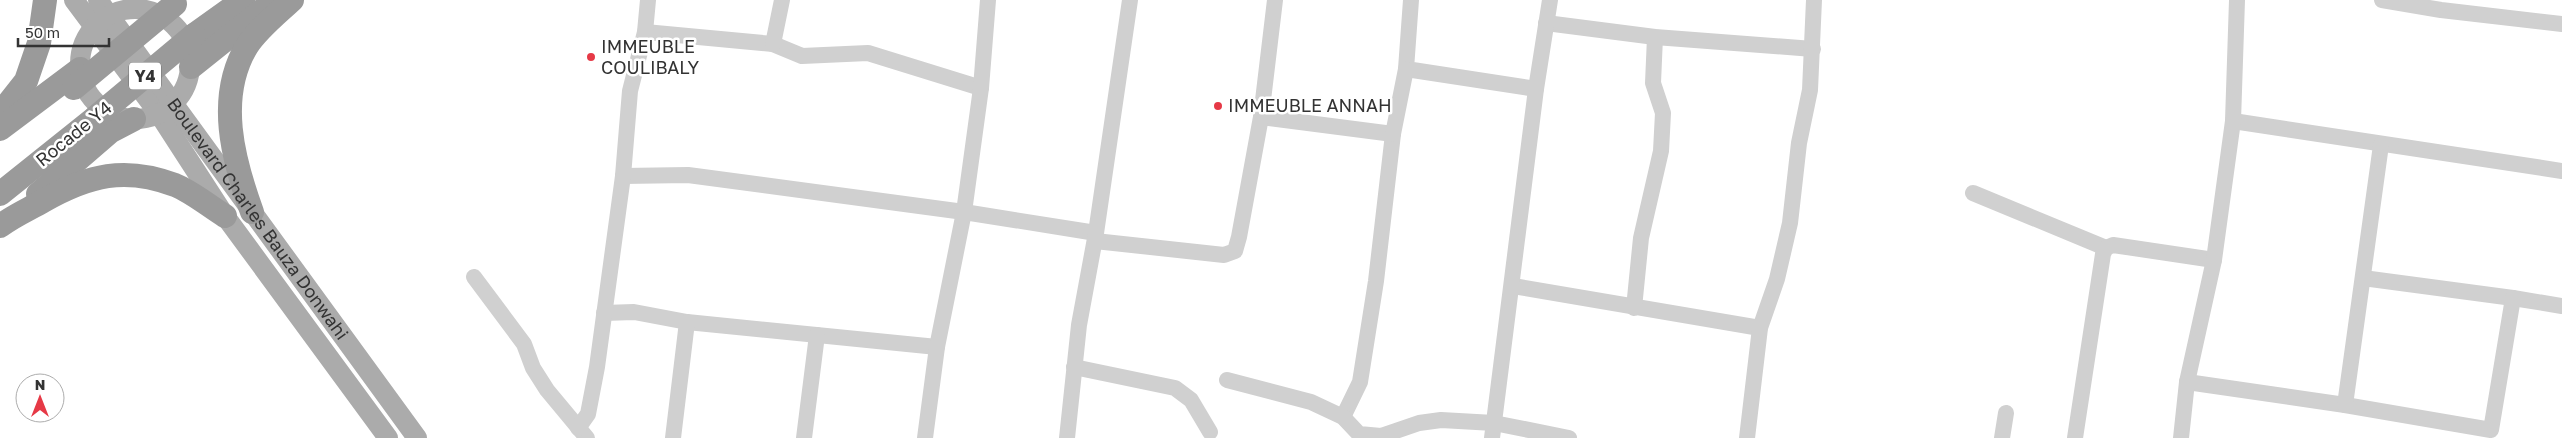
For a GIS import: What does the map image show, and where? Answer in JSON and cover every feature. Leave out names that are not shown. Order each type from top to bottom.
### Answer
[{"type":"highway","points":[[0,114],[26,81],[39,43],[45,0]]},
{"type":"highway","name":"Rocade Y4","points":[[0,194],[194,35],[243,0]]},
{"type":"highway","points":[[191,67],[276,0]]},
{"type":"highway","points":[[252,212],[238,171],[233,145],[230,110],[234,77],[248,46],[292,0]]},
{"type":"highway","name":"Rocade Y4","points":[[0,147],[77,78],[168,4]]},
{"type":"highway","points":[[0,128],[77,78]]},
{"type":"highway","points":[[2,224],[111,132],[134,119]]},
{"type":"highway","points":[[2,224],[51,196],[93,178],[124,174],[151,178],[177,186],[225,216]]},
{"type":"main road","name":"Boulevard Charles Bauza Donwahi","points":[[74,0],[100,14],[167,109],[252,212],[417,438]]},
{"type":"main road","points":[[168,4],[168,19],[181,32],[189,49],[191,67],[189,80],[167,109],[134,119],[118,117],[104,109],[92,98],[84,84],[77,78],[85,40],[100,14],[168,4]]},
{"type":"main road","name":"Boulevard Charles Bauza Donwahi","points":[[167,109],[225,216],[388,438]]},
{"type":"street","points":[[582,433],[588,414],[604,313],[622,176],[630,91],[645,32],[648,0]]},
{"type":"street","points":[[773,44],[782,0]]},
{"type":"street","points":[[926,438],[938,347],[964,212],[980,88],[988,0]]},
{"type":"street","points":[[1067,438],[1079,325],[1096,237],[1130,0]]},
{"type":"street","points":[[622,176],[688,176],[964,212],[1096,237],[1224,255],[1235,251],[1240,237],[1261,117],[1276,0]]},
{"type":"street","points":[[1343,417],[1360,382],[1376,281],[1393,134],[1406,69],[1411,0]]},
{"type":"street","points":[[1493,431],[1513,286],[1536,89],[1550,0]]},
{"type":"street","points":[[1747,438],[1760,328],[1777,279],[1790,223],[1799,143],[1810,90],[1814,0]]},
{"type":"street","points":[[2181,438],[2187,382],[2214,260],[2233,121],[2238,0]]},
{"type":"street","points":[[2382,0],[2441,10],[2562,24]]},
{"type":"street","points":[[1546,23],[1655,37],[1813,49]]},
{"type":"street","points":[[645,32],[773,44],[802,56],[868,53],[980,88]]},
{"type":"street","points":[[1634,308],[1641,238],[1661,152],[1663,113],[1653,83],[1655,37]]},
{"type":"street","points":[[1406,69],[1536,89]]},
{"type":"street","points":[[1261,117],[1393,134]]},
{"type":"street","points":[[2233,121],[2562,171]]},
{"type":"street","points":[[2345,405],[2381,145]]},
{"type":"street","points":[[1974,193],[2106,248]]},
{"type":"street","points":[[2074,438],[2103,254],[2106,248],[2113,245],[2214,260]]},
{"type":"street","points":[[474,277],[524,344],[533,368],[547,390],[582,433]]},
{"type":"street","points":[[2363,278],[2562,306]]},
{"type":"street","points":[[1513,286],[1760,328]]},
{"type":"street","points":[[2187,382],[2345,405],[2491,434],[2513,298]]},
{"type":"street","points":[[604,313],[634,312],[688,322],[938,347]]},
{"type":"street","points":[[672,438],[688,322]]},
{"type":"street","points":[[804,438],[817,335]]},
{"type":"street","points":[[1074,367],[1175,388],[1191,400],[1210,432]]},
{"type":"street","points":[[1227,380],[1312,402],[1343,417],[1359,436],[1381,436],[1419,423],[1441,420],[1493,431],[1569,438]]},
{"type":"street","points":[[2002,438],[2006,413]]},
{"type":"place","name":"IMMEUBLE COULIBALY","points":[[591,57]]},
{"type":"place","name":"IMMEUBLE ANNAH","points":[[1218,106]]}]
